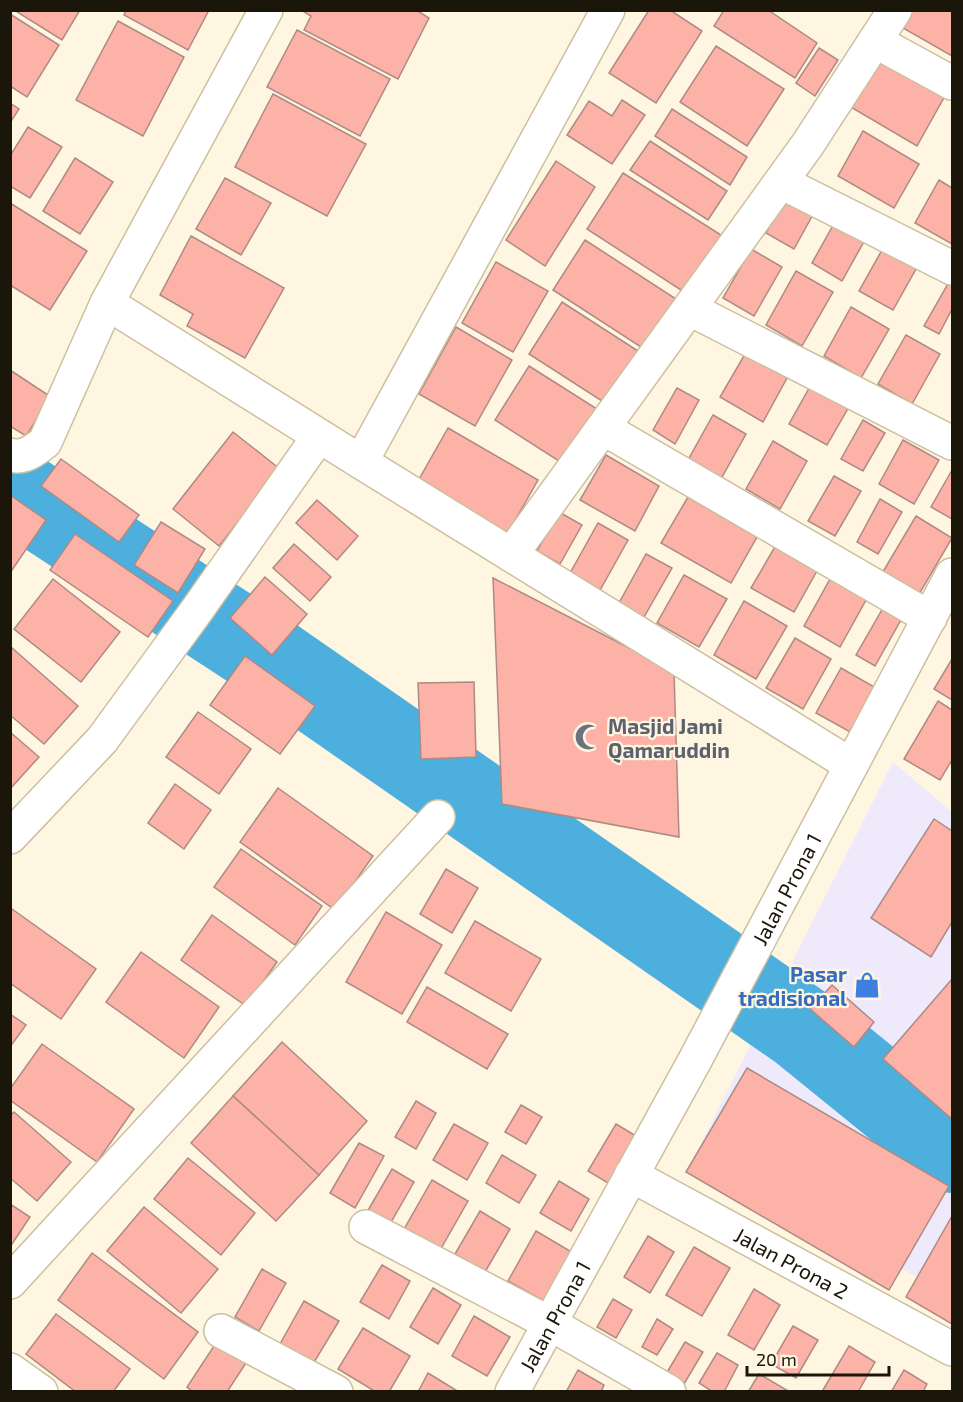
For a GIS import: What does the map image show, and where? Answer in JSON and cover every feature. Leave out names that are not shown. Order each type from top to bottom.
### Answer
[{"type":"street","points":[[10,455],[15,457],[33,452],[45,442],[107,303],[266,10]]},
{"type":"street","points":[[361,462],[608,10]]},
{"type":"street","points":[[511,555],[808,144],[895,10]]},
{"type":"street","points":[[875,41],[952,83]]},
{"type":"street","points":[[781,182],[952,267]]},
{"type":"street","points":[[107,303],[851,765]]},
{"type":"street","points":[[690,309],[952,443]]},
{"type":"street","points":[[603,428],[943,602]]},
{"type":"street","points":[[10,837],[102,740],[319,436]]},
{"type":"street","name":"Jalan Prona 1","points":[[512,1392],[694,1062],[851,765],[943,602]]},
{"type":"street","points":[[10,1282],[438,817]]},
{"type":"street","name":"Jalan Prona 2","points":[[631,1175],[952,1349]]},
{"type":"street","points":[[366,1227],[549,1323],[669,1392]]},
{"type":"street","points":[[221,1331],[336,1392]]},
{"type":"street","points":[[10,1370],[41,1392]]},
{"type":"shaded area","name":"Pasar tradisional","points":[[893,762],[952,812],[952,1296],[694,1157]]},
{"type":"building","points":[[14,10],[80,10],[62,40]]},
{"type":"building","points":[[126,10],[209,10],[188,50],[124,15]]},
{"type":"building","points":[[301,10],[416,10],[429,18],[398,79],[304,30],[311,16]]},
{"type":"building","points":[[649,10],[670,10],[702,31],[656,103],[609,73]]},
{"type":"building","points":[[724,10],[768,10],[817,43],[795,78],[714,26]]},
{"type":"building","points":[[912,10],[952,10],[952,56],[903,28]]},
{"type":"building","points":[[10,14],[59,45],[27,97],[10,86]]},
{"type":"building","points":[[118,21],[184,57],[143,136],[76,100]]},
{"type":"building","points":[[297,30],[390,79],[360,136],[267,87]]},
{"type":"building","points":[[716,46],[784,89],[747,146],[680,102]]},
{"type":"building","points":[[819,48],[838,60],[815,96],[796,83]]},
{"type":"building","points":[[878,56],[946,94],[917,146],[849,106]]},
{"type":"building","points":[[273,94],[366,144],[327,216],[235,167]]},
{"type":"building","points":[[622,100],[645,115],[612,164],[567,135],[589,101],[612,116]]},
{"type":"building","points":[[10,103],[19,109],[10,123]]},
{"type":"building","points":[[672,109],[747,157],[730,185],[655,136]]},
{"type":"building","points":[[28,127],[62,147],[30,198],[10,186],[10,156]]},
{"type":"building","points":[[863,131],[919,164],[894,208],[838,176]]},
{"type":"building","points":[[650,141],[727,191],[708,220],[630,170]]},
{"type":"building","points":[[75,158],[113,182],[80,234],[43,211]]},
{"type":"building","points":[[556,161],[595,187],[545,266],[506,240]]},
{"type":"building","points":[[623,173],[721,235],[684,292],[587,229]]},
{"type":"building","points":[[225,178],[271,203],[241,255],[196,229]]},
{"type":"building","points":[[939,180],[952,188],[952,244],[915,223]]},
{"type":"building","points":[[789,192],[816,209],[794,249],[766,233]]},
{"type":"building","points":[[10,203],[87,251],[50,310],[10,285]]},
{"type":"building","points":[[836,220],[866,238],[842,281],[812,263]]},
{"type":"building","points":[[191,236],[284,288],[245,358],[187,326],[193,314],[160,295]]},
{"type":"building","points":[[585,240],[676,299],[644,349],[553,290]]},
{"type":"building","points":[[751,249],[782,267],[754,316],[723,298]]},
{"type":"building","points":[[882,250],[916,269],[893,310],[859,291]]},
{"type":"building","points":[[496,262],[548,291],[513,352],[462,323]]},
{"type":"building","points":[[796,271],[833,292],[802,346],[766,325]]},
{"type":"building","points":[[949,282],[952,283],[952,309],[939,334],[924,326]]},
{"type":"building","points":[[562,302],[638,351],[605,403],[529,354]]},
{"type":"building","points":[[851,307],[889,329],[861,378],[824,356]]},
{"type":"building","points":[[456,327],[512,360],[475,426],[419,394]]},
{"type":"building","points":[[906,335],[940,354],[912,404],[878,384]]},
{"type":"building","points":[[745,354],[787,378],[763,422],[720,397]]},
{"type":"building","points":[[529,366],[597,409],[562,463],[495,420]]},
{"type":"building","points":[[10,370],[51,397],[26,436],[10,426]]},
{"type":"building","points":[[812,383],[850,405],[827,445],[789,424]]},
{"type":"building","points":[[677,388],[699,400],[675,444],[653,430]]},
{"type":"building","points":[[713,415],[746,434],[721,479],[688,460]]},
{"type":"building","points":[[863,420],[885,433],[863,471],[841,459]]},
{"type":"building","points":[[448,428],[538,480],[508,533],[418,481]]},
{"type":"building","points":[[233,432],[280,469],[219,546],[173,509]]},
{"type":"building","points":[[903,440],[939,460],[914,504],[879,484]]},
{"type":"building","points":[[773,441],[807,461],[780,509],[746,489]]},
{"type":"building","points":[[606,455],[659,486],[635,531],[580,500]]},
{"type":"building","points":[[61,459],[139,515],[119,542],[41,486]]},
{"type":"building","points":[[952,470],[952,519],[931,507]]},
{"type":"building","points":[[834,476],[861,491],[835,536],[808,521]]},
{"type":"building","points":[[10,495],[46,520],[10,573]]},
{"type":"building","points":[[688,497],[757,537],[731,583],[661,543]]},
{"type":"building","points":[[880,499],[902,512],[878,554],[857,542]]},
{"type":"building","points":[[317,500],[358,536],[337,560],[296,523]]},
{"type":"building","points":[[559,512],[582,525],[560,564],[537,551]]},
{"type":"building","points":[[916,516],[952,538],[918,596],[881,575]]},
{"type":"building","points":[[161,522],[205,549],[178,593],[134,565]]},
{"type":"building","points":[[598,523],[628,540],[599,592],[569,575]]},
{"type":"building","points":[[75,534],[173,601],[148,637],[50,570]]},
{"type":"building","points":[[294,544],[331,577],[310,601],[273,568]]},
{"type":"building","points":[[776,545],[818,569],[794,612],[751,588]]},
{"type":"building","points":[[646,554],[672,568],[644,617],[619,603]]},
{"type":"building","points":[[835,570],[871,591],[840,647],[804,626]]},
{"type":"building","points":[[684,575],[727,599],[699,647],[657,623]]},
{"type":"building","points":[[265,577],[307,614],[272,655],[230,618]]},
{"type":"building","name":"Masjid Jami Qamaruddin","points":[[493,578],[674,671],[679,837],[502,804]]},
{"type":"building","points":[[53,579],[120,632],[81,682],[14,629]]},
{"type":"building","points":[[744,601],[787,626],[756,679],[714,655]]},
{"type":"building","points":[[883,608],[902,618],[875,666],[856,655]]},
{"type":"building","points":[[795,638],[831,659],[803,709],[766,688]]},
{"type":"building","points":[[11,647],[78,706],[44,744],[10,715]]},
{"type":"building","points":[[245,656],[315,706],[280,754],[210,705]]},
{"type":"building","points":[[952,659],[952,700],[934,689]]},
{"type":"building","points":[[841,668],[876,688],[852,733],[816,713]]},
{"type":"building","points":[[474,682],[476,757],[421,759],[418,683]]},
{"type":"building","points":[[938,701],[952,710],[952,760],[940,780],[904,759]]},
{"type":"building","points":[[198,712],[251,749],[219,794],[166,757]]},
{"type":"building","points":[[10,732],[39,757],[10,789]]},
{"type":"building","points":[[175,784],[211,810],[184,849],[148,823]]},
{"type":"building","points":[[278,788],[373,856],[335,910],[240,842]]},
{"type":"building","points":[[934,819],[952,831],[952,922],[931,957],[871,918]]},
{"type":"building","points":[[241,849],[322,906],[295,945],[214,887]]},
{"type":"building","points":[[446,869],[478,888],[452,933],[420,914]]},
{"type":"building","points":[[12,909],[96,969],[61,1019],[10,983],[10,911]]},
{"type":"building","points":[[386,912],[442,945],[402,1014],[346,982]]},
{"type":"building","points":[[212,915],[277,962],[246,1006],[181,960]]},
{"type":"building","points":[[475,921],[541,959],[511,1011],[445,973]]},
{"type":"building","points":[[141,952],[219,1007],[184,1058],[106,1002]]},
{"type":"building","points":[[952,979],[952,1119],[883,1059]]},
{"type":"building","points":[[832,985],[874,1022],[854,1047],[810,1009]]},
{"type":"building","points":[[427,987],[508,1034],[487,1069],[407,1022]]},
{"type":"building","points":[[10,1014],[26,1025],[10,1047]]},
{"type":"building","points":[[282,1042],[367,1121],[319,1175],[233,1096]]},
{"type":"building","points":[[42,1044],[134,1109],[97,1162],[10,1100],[10,1089]]},
{"type":"building","points":[[747,1068],[949,1186],[889,1290],[686,1172]]},
{"type":"building","points":[[233,1096],[319,1175],[276,1221],[191,1143]]},
{"type":"building","points":[[416,1101],[436,1113],[416,1149],[395,1137]]},
{"type":"building","points":[[521,1105],[542,1117],[526,1144],[505,1132]]},
{"type":"building","points":[[14,1112],[71,1162],[37,1201],[10,1178],[10,1116]]},
{"type":"building","points":[[454,1124],[488,1143],[467,1180],[433,1160]]},
{"type":"building","points":[[616,1124],[641,1139],[613,1186],[588,1171]]},
{"type":"building","points":[[359,1143],[384,1156],[355,1208],[330,1193]]},
{"type":"building","points":[[502,1155],[536,1175],[519,1203],[486,1183]]},
{"type":"building","points":[[188,1158],[255,1213],[221,1255],[154,1199]]},
{"type":"building","points":[[392,1169],[414,1182],[390,1224],[367,1212]]},
{"type":"building","points":[[432,1180],[468,1201],[439,1252],[403,1231]]},
{"type":"building","points":[[559,1181],[589,1199],[571,1231],[540,1213]]},
{"type":"building","points":[[10,1204],[30,1217],[10,1247]]},
{"type":"building","points":[[144,1207],[218,1269],[181,1313],[107,1251]]},
{"type":"building","points":[[480,1211],[510,1229],[485,1272],[455,1254]]},
{"type":"building","points":[[952,1216],[952,1324],[906,1297]]},
{"type":"building","points":[[536,1231],[575,1254],[547,1303],[508,1281]]},
{"type":"building","points":[[648,1236],[674,1252],[650,1293],[624,1277]]},
{"type":"building","points":[[694,1247],[730,1268],[702,1316],[666,1295]]},
{"type":"building","points":[[92,1253],[198,1332],[164,1379],[58,1300]]},
{"type":"building","points":[[382,1265],[410,1281],[389,1319],[360,1302]]},
{"type":"building","points":[[262,1269],[286,1283],[259,1331],[235,1317]]},
{"type":"building","points":[[433,1288],[461,1305],[438,1344],[410,1327]]},
{"type":"building","points":[[754,1289],[780,1305],[754,1350],[728,1335]]},
{"type":"building","points":[[613,1299],[632,1310],[616,1338],[597,1327]]},
{"type":"building","points":[[304,1301],[339,1321],[313,1364],[280,1344]]},
{"type":"building","points":[[56,1314],[130,1369],[113,1392],[76,1392],[26,1354]]},
{"type":"building","points":[[474,1316],[510,1337],[487,1376],[452,1356]]},
{"type":"building","points":[[657,1319],[673,1329],[657,1355],[642,1347]]},
{"type":"building","points":[[793,1326],[818,1340],[796,1378],[771,1364]]},
{"type":"building","points":[[363,1328],[410,1356],[389,1392],[376,1392],[338,1369]]},
{"type":"building","points":[[685,1342],[703,1352],[684,1384],[666,1374]]},
{"type":"building","points":[[216,1343],[246,1363],[227,1392],[193,1392],[187,1387]]},
{"type":"building","points":[[849,1346],[875,1362],[858,1392],[825,1392],[823,1390]]},
{"type":"building","points":[[717,1353],[738,1365],[724,1392],[713,1392],[699,1383]]},
{"type":"building","points":[[578,1370],[604,1385],[601,1392],[566,1392]]},
{"type":"building","points":[[904,1370],[927,1384],[923,1392],[891,1392]]},
{"type":"building","points":[[428,1373],[459,1392],[418,1392]]},
{"type":"building","points":[[759,1374],[790,1392],[748,1392]]},
{"type":"waterway","points":[[10,488],[249,644],[803,1029],[952,1150]]},
{"type":"place","name":"Masjid Jami Qamaruddin","points":[[588,737]]},
{"type":"place","name":"Pasar tradisional","points":[[867,985]]}]
